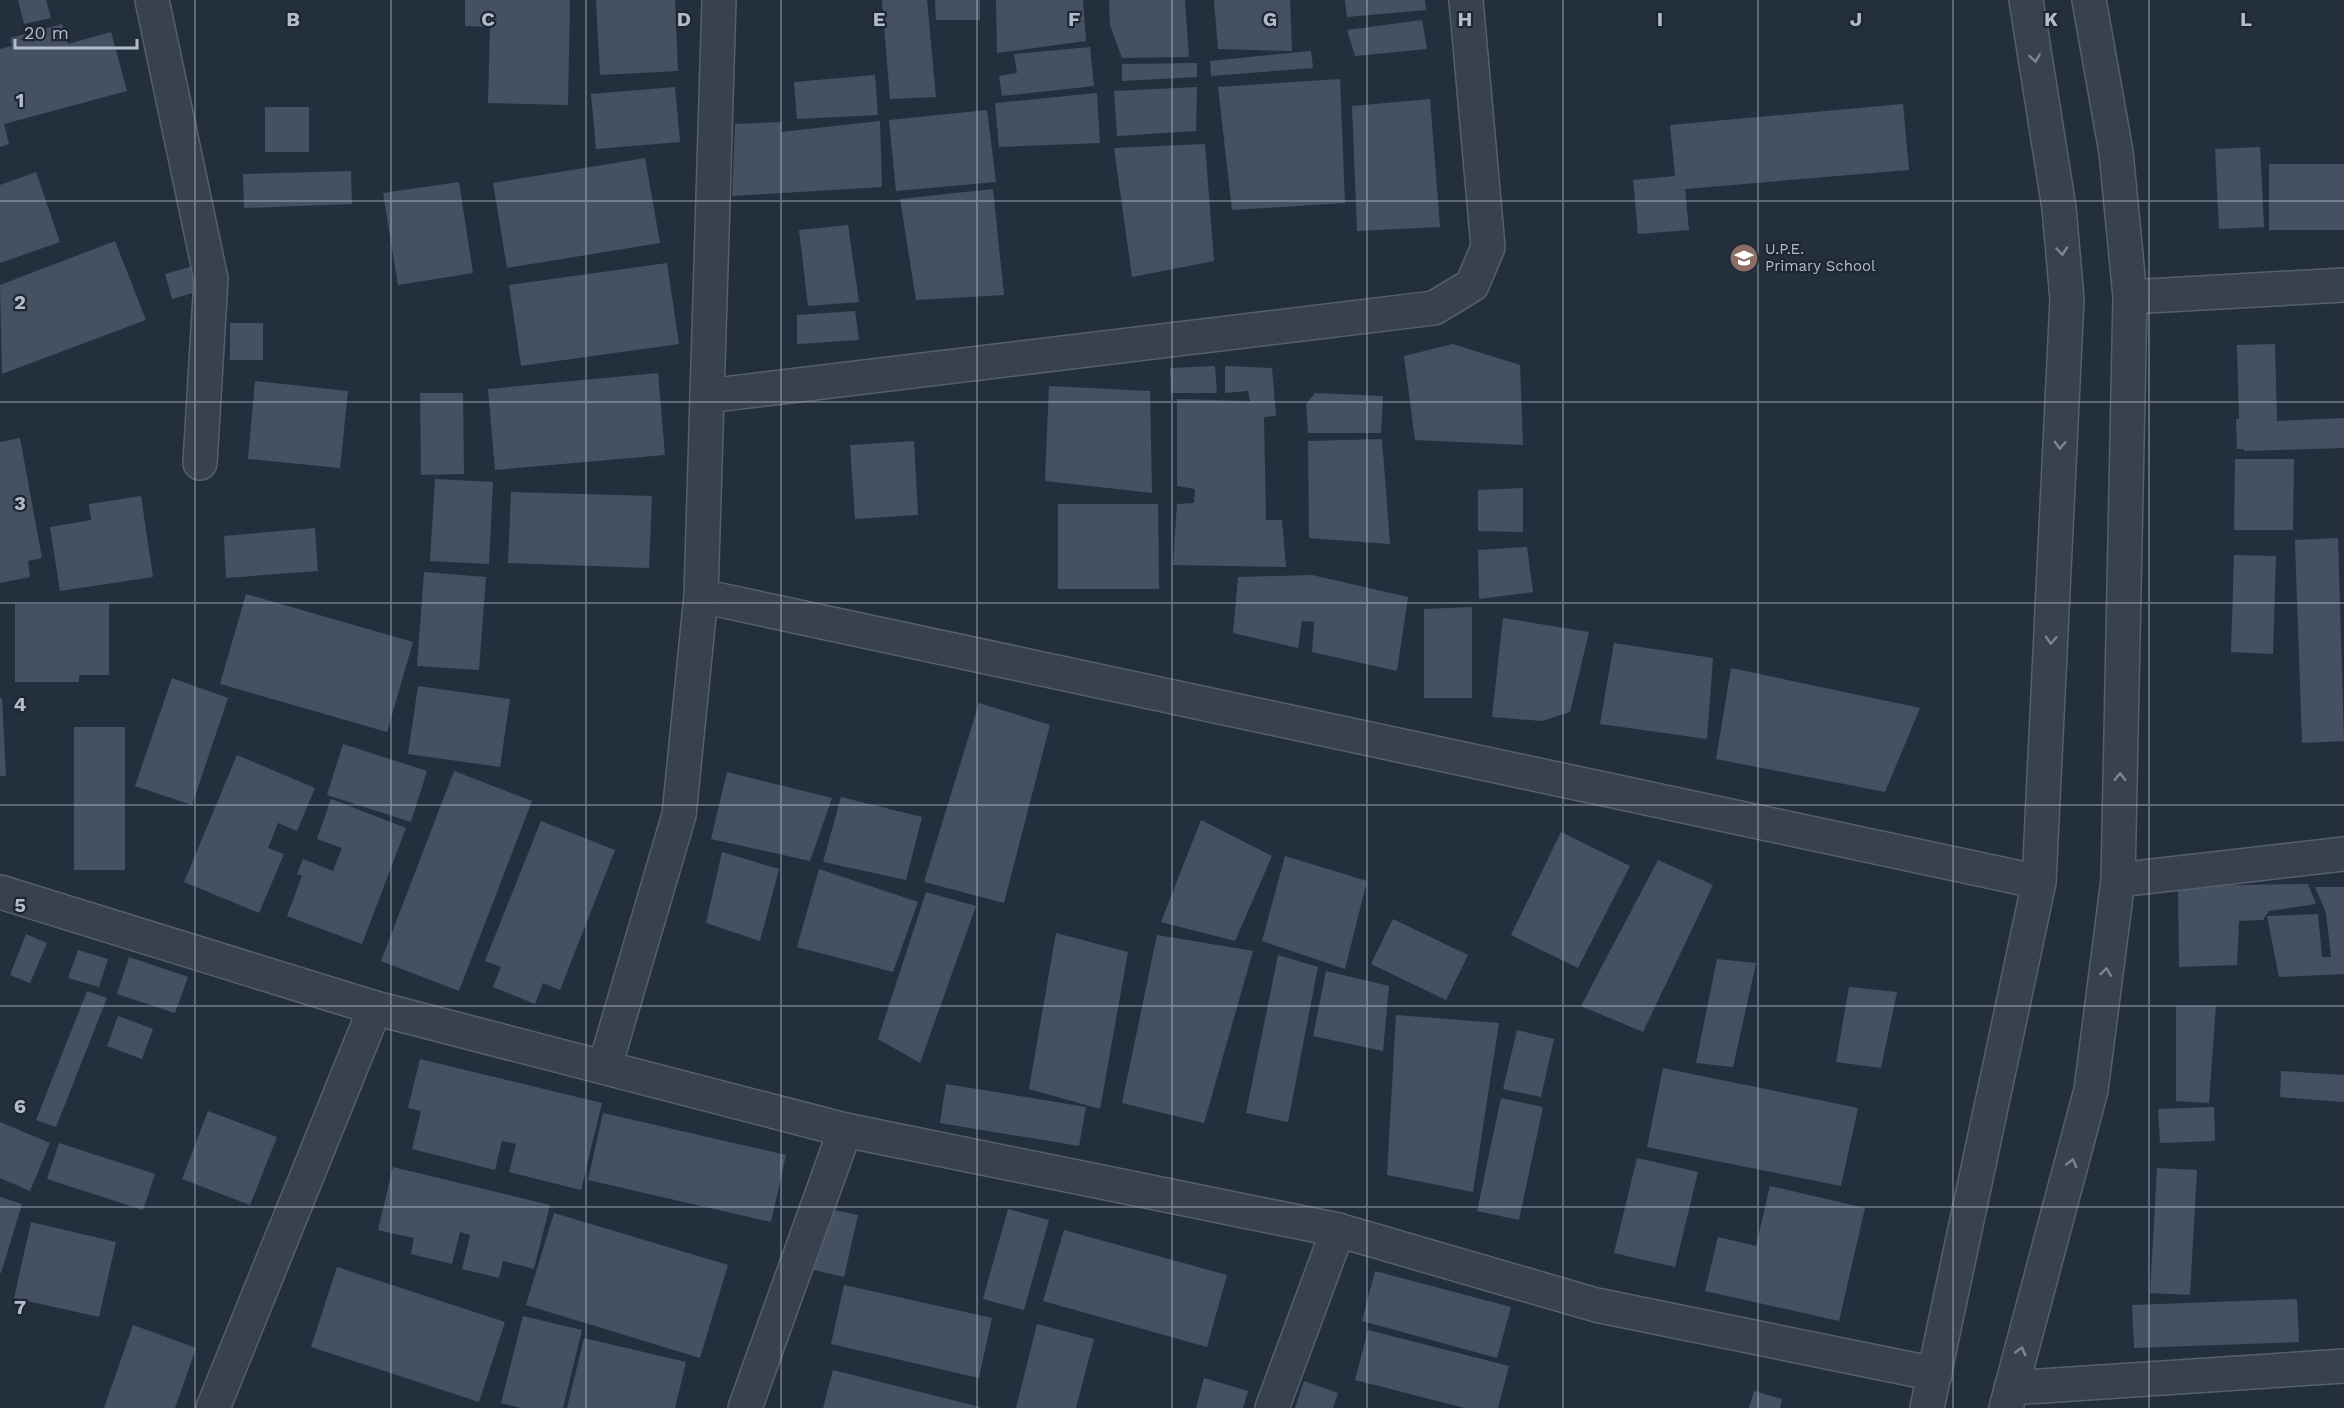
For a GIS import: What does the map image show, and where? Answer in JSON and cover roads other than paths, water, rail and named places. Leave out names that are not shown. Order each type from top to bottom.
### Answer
[{"type":"street","points":[[152,0],[211,279],[200,463]]},
{"type":"street","points":[[605,1066],[679,815],[701,596],[719,0]]},
{"type":"street","points":[[707,396],[1434,308],[1472,285],[1488,247],[1466,0]]},
{"type":"street","points":[[1927,1408],[2039,882],[2067,300],[2059,208],[2026,0]]},
{"type":"street","points":[[2089,0],[2116,152],[2130,297],[2118,880],[2091,1090],[2009,1398],[2344,1366]]},
{"type":"street","points":[[2130,297],[2344,285]]},
{"type":"street","points":[[701,596],[2039,882]]},
{"type":"street","points":[[2118,880],[2344,854]]},
{"type":"street","points":[[0,892],[375,1008],[845,1130],[1338,1230],[1596,1305],[1935,1374]]},
{"type":"street","points":[[213,1408],[375,1008]]},
{"type":"street","points":[[745,1408],[845,1130]]},
{"type":"street","points":[[1272,1408],[1338,1230]]},
{"type":"place","name":"U.P.E. Primary School","points":[[1744,258]]}]
